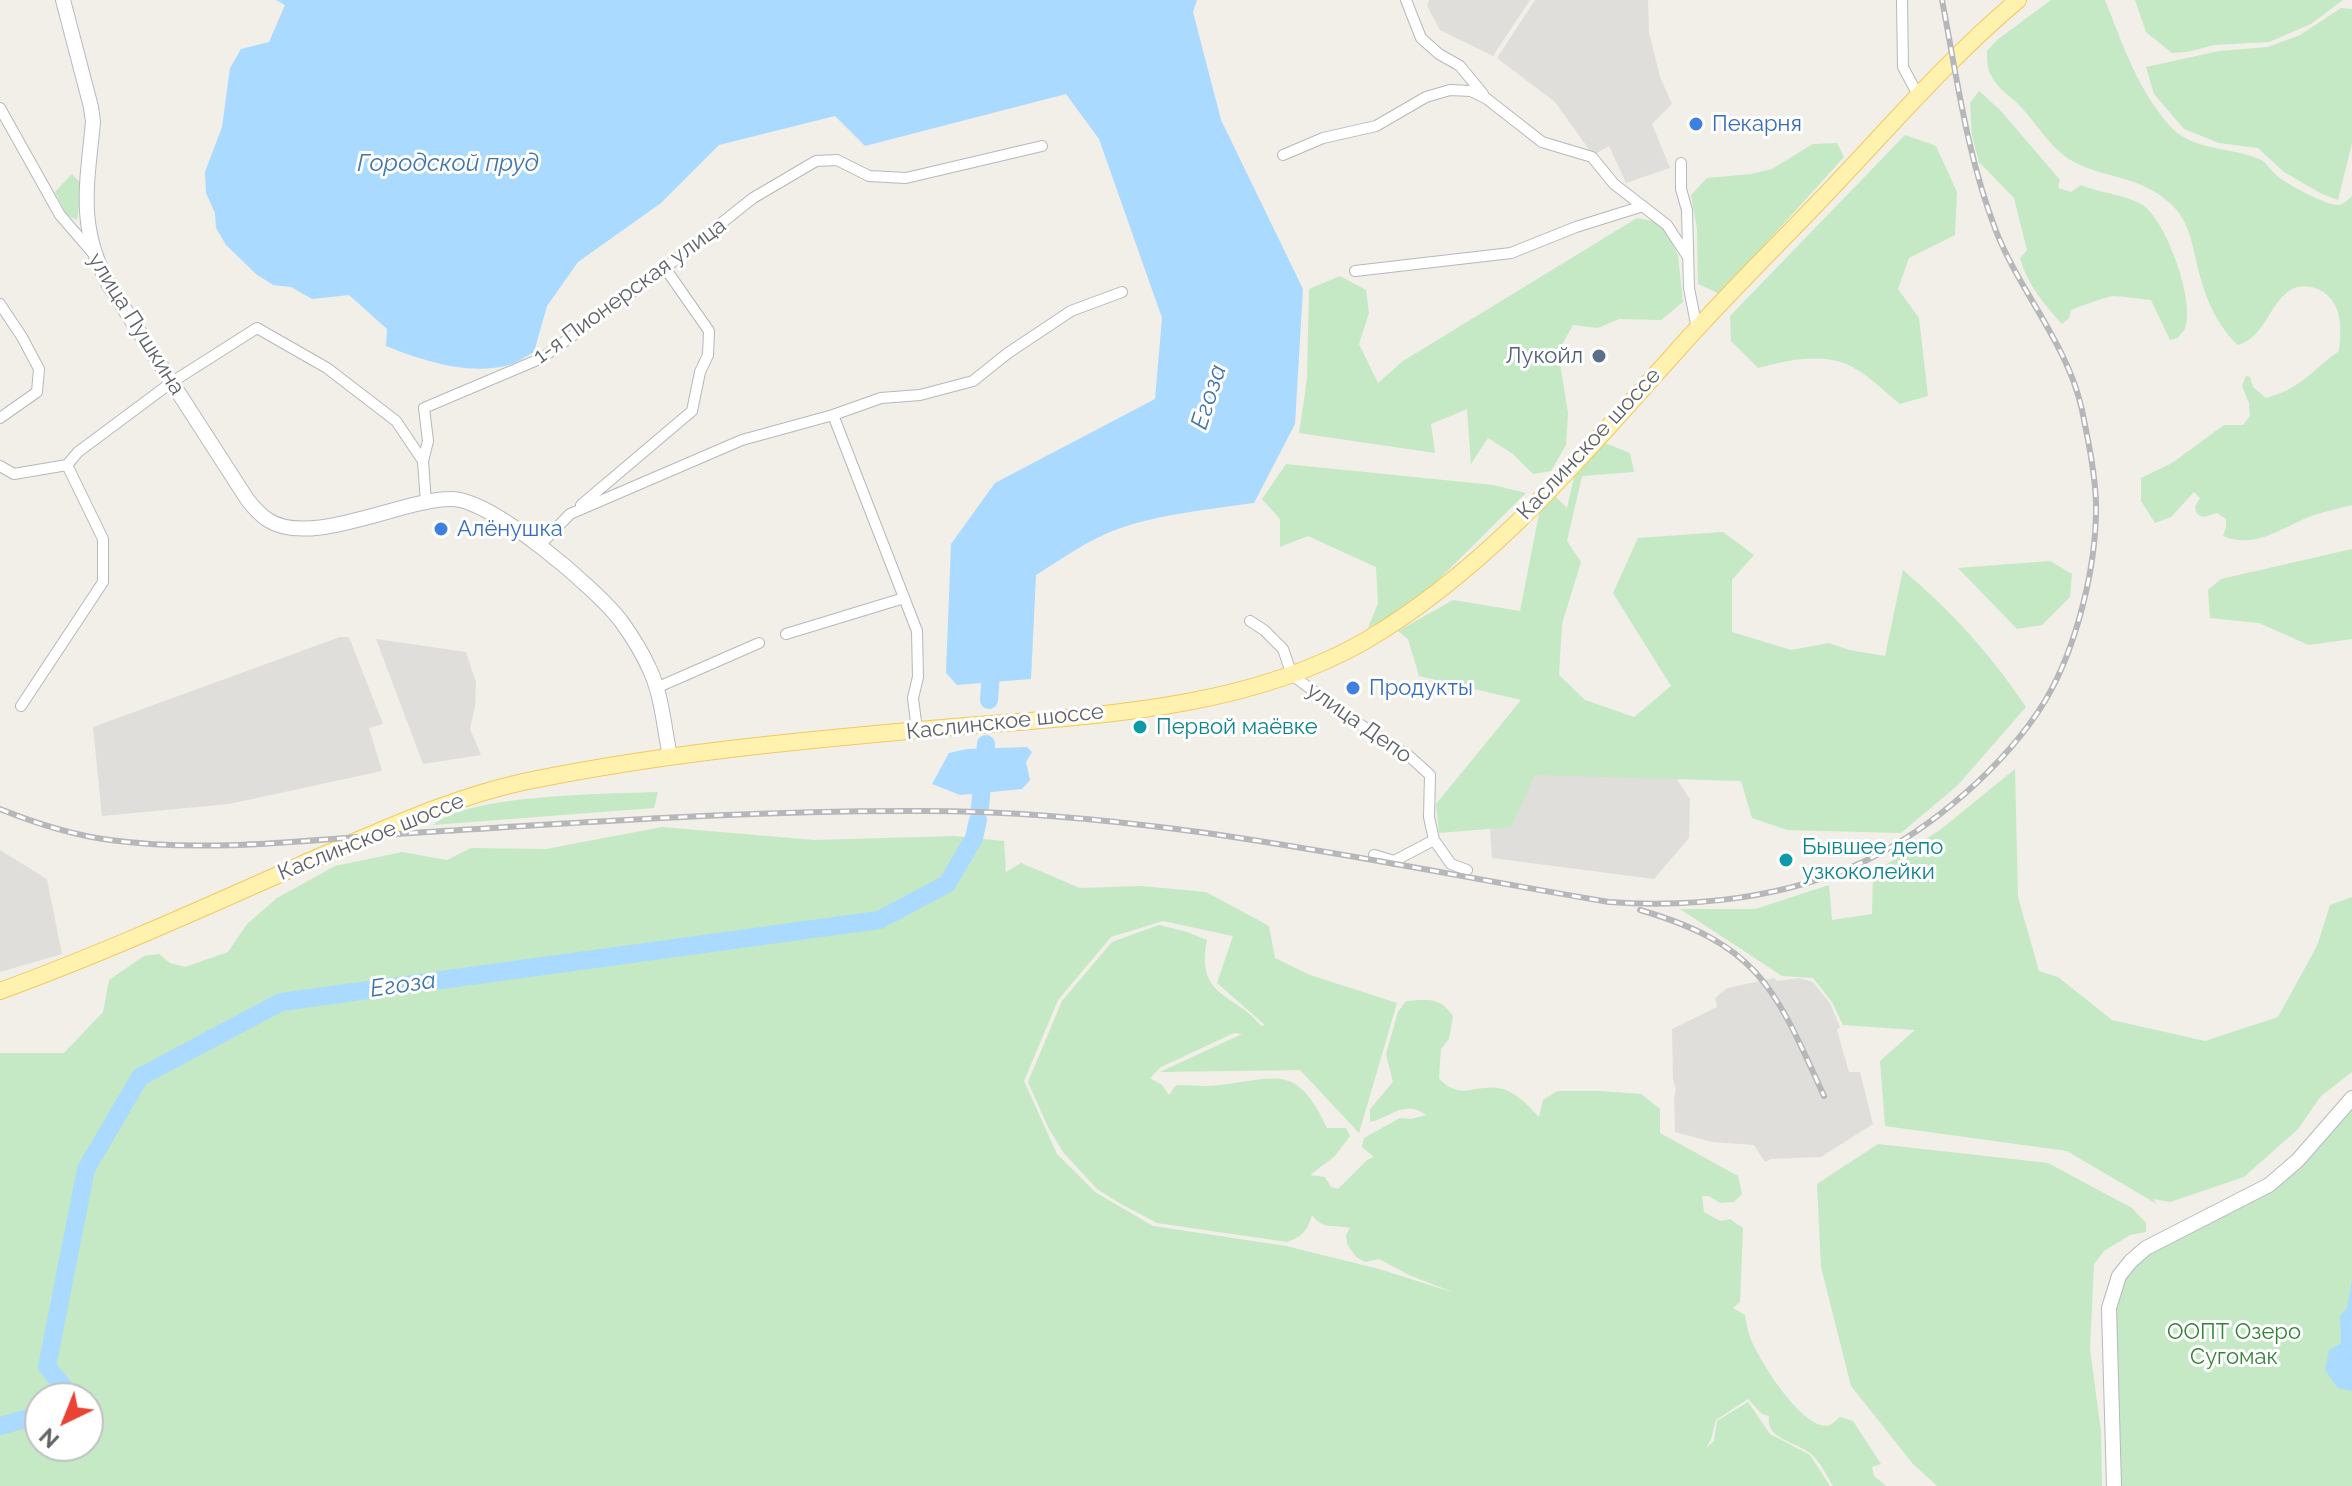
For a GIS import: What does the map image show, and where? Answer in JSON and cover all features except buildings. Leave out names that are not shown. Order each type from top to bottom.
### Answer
[{"type":"main road","name":"Каслинское шоссе","points":[[0,991],[104,951],[435,807],[523,782],[670,756],[1144,708],[1240,691],[1292,675],[1361,643],[1414,611],[1461,574],[1559,478],[1918,95],[2018,0]]},
{"type":"street","points":[[63,0],[93,122],[86,217],[92,252]]},
{"type":"street","points":[[1406,0],[1421,38],[1439,54],[1460,66],[1487,99]]},
{"type":"street","points":[[1902,0],[1903,67],[1918,95]]},
{"type":"street","points":[[1283,155],[1323,138],[1376,126],[1426,97],[1450,90],[1471,91],[1487,99],[1542,142],[1592,157],[1614,184],[1667,225],[1688,257]]},
{"type":"street","name":"улица Пушкина","points":[[0,108],[60,215],[92,252],[109,285],[247,499],[269,521],[284,527],[331,526],[426,503]]},
{"type":"street","name":"1-я Пионерская улица","points":[[423,461],[428,441],[424,408],[542,358],[665,268],[753,198],[816,161],[837,160],[869,176],[906,178],[1042,146]]},
{"type":"street","points":[[1681,163],[1681,189],[1687,210],[1689,288],[1697,329]]},
{"type":"street","points":[[1355,271],[1511,253],[1576,227],[1643,206]]},
{"type":"street","points":[[539,546],[570,514],[692,411],[700,372],[708,355],[709,331],[665,268]]},
{"type":"street","points":[[570,514],[742,440],[881,398],[920,395],[973,381],[1008,353],[1071,311],[1122,292]]},
{"type":"street","points":[[0,304],[39,369],[37,392],[0,418]]},
{"type":"street","points":[[0,466],[14,474],[67,465],[78,452],[172,382],[257,328],[327,368],[396,421],[423,461],[426,503],[454,498],[483,509],[539,546],[588,587],[620,620],[650,668],[670,756]]},
{"type":"street","points":[[833,415],[917,631],[918,677],[913,698],[917,730]]},
{"type":"street","points":[[21,706],[103,582],[103,539],[67,465]]},
{"type":"street","points":[[786,634],[904,598]]},
{"type":"street","name":"улица Депо","points":[[1250,621],[1283,649],[1292,675],[1347,716],[1409,756],[1430,775],[1429,817],[1434,840]]},
{"type":"street","points":[[656,688],[759,643]]},
{"type":"street","points":[[1374,855],[1394,861],[1434,840],[1451,864],[1467,870]]},
{"type":"street","points":[[2114,1486],[2109,1308],[2119,1276],[2146,1248],[2269,1185],[2298,1160],[2352,1098]]},
{"type":"shaded area","points":[[1429,0],[1530,0],[1493,56],[1440,30],[1427,6]]},
{"type":"shaded area","points":[[1535,0],[1648,0],[1649,32],[1660,77],[1672,104],[1652,124],[1670,168],[1626,183],[1609,146],[1593,155],[1555,102],[1497,58]]},
{"type":"shaded area","points":[[340,637],[349,637],[383,724],[369,728],[382,771],[229,804],[102,816],[93,727]]},
{"type":"shaded area","points":[[376,639],[466,652],[476,682],[470,729],[481,755],[423,764]]},
{"type":"shaded area","points":[[1666,763],[1690,799],[1689,838],[1654,879],[1492,858],[1489,818],[1531,764]]},
{"type":"shaded area","points":[[0,850],[47,879],[62,954],[0,972]]},
{"type":"shaded area","points":[[1774,978],[1777,981],[1799,978],[1813,982],[1830,1003],[1840,1027],[1837,1030],[1849,1072],[1860,1072],[1873,1124],[1821,1157],[1771,1159],[1765,1162],[1754,1145],[1712,1142],[1675,1132],[1672,1029],[1717,1007],[1715,998],[1727,988]]},
{"type":"green space","points":[[2051,0],[2105,0],[2139,81],[2158,111],[2179,134],[2200,144],[2259,159],[2281,179],[2331,204],[2339,205],[2352,196],[2352,505],[2314,515],[2270,535],[2235,540],[2223,536],[2226,519],[2217,513],[2203,517],[2197,514],[2195,507],[2200,498],[2194,492],[2171,517],[2155,523],[2141,501],[2141,478],[2172,463],[2224,425],[2243,425],[2250,416],[2242,386],[2246,376],[2266,398],[2298,384],[2339,351],[2339,316],[2334,303],[2321,291],[2305,286],[2294,288],[2282,297],[2254,335],[2238,345],[2219,322],[2210,304],[2189,232],[2171,204],[2140,184],[2086,168],[2052,145],[1997,84],[1987,61],[1987,51],[1997,40]]},
{"type":"green space","points":[[2135,0],[2343,0],[2311,24],[2269,42],[2214,45],[2172,53],[2146,32]]},
{"type":"green space","points":[[2341,8],[2352,9],[2352,143],[2338,200],[2284,172],[2258,148],[2219,143],[2184,129],[2154,94],[2146,67],[2219,51],[2268,47],[2300,35]]},
{"type":"green space","points":[[1979,91],[2001,111],[2060,180],[2058,188],[2071,192],[2081,185],[2134,201],[2150,212],[2160,225],[2176,261],[2186,299],[2187,316],[2178,338],[2170,340],[2151,300],[2110,297],[2071,310],[2069,318],[2062,324],[2049,309],[2032,285],[2020,258],[2027,250],[2014,198],[1979,162],[1972,136],[1970,103]]},
{"type":"green space","points":[[1905,135],[1936,146],[1957,192],[1955,235],[1909,258],[1898,289],[1919,318],[1928,396],[1900,404],[1862,373],[1832,360],[1795,360],[1758,368],[1731,341],[1730,316]]},
{"type":"green space","points":[[1837,143],[1844,157],[1720,294],[1698,284],[1697,229],[1691,195],[1707,178],[1772,169],[1813,144]]},
{"type":"green space","points":[[72,174],[82,185],[77,220],[67,215],[55,192]]},
{"type":"green space","points":[[1637,218],[1662,223],[1678,255],[1683,302],[1661,320],[1619,319],[1598,328],[1573,325],[1558,352],[1568,413],[1566,445],[1551,471],[1533,474],[1513,454],[1488,438],[1471,464],[1467,409],[1431,424],[1435,453],[1299,433],[1307,379],[1309,289],[1340,276],[1366,290],[1369,313],[1359,344],[1378,383],[1403,361]]},
{"type":"green space","points":[[1605,443],[1630,453],[1634,472],[1582,476],[1567,541],[1581,562],[1562,624],[1559,675],[1585,700],[1634,717],[1671,686],[1613,593],[1638,538],[1723,532],[1754,555],[1732,580],[1732,632],[1791,650],[1829,643],[1885,656],[1903,570],[1969,634],[2026,707],[1957,786],[1901,833],[1787,830],[1752,818],[1741,781],[1535,775],[1511,827],[1439,833],[1436,804],[1521,700],[1419,676],[1408,639],[1398,631],[1453,600],[1520,611],[1540,509],[1554,495],[1567,508],[1575,473]]},
{"type":"green space","points":[[1286,464],[1493,485],[1526,493],[1413,605],[1368,628],[1378,603],[1376,567],[1308,536],[1280,547],[1280,519],[1262,499]]},
{"type":"green space","points":[[2352,549],[2352,639],[2309,645],[2259,623],[2210,618],[2208,590],[2221,579]]},
{"type":"green space","points":[[2050,561],[2072,574],[2070,597],[2042,625],[2017,629],[1958,568]]},
{"type":"green space","points":[[2015,769],[2018,897],[2039,971],[2058,977],[2112,1020],[2205,1041],[2278,1017],[2317,946],[2330,905],[2352,897],[2352,1072],[2321,1096],[2298,1129],[2244,1177],[2170,1202],[2153,1199],[2157,1204],[2067,1151],[1885,1126],[1880,1061],[1915,1030],[1843,1025],[1832,1002],[1813,978],[1782,976],[1680,909],[1755,909],[1829,885],[1832,920],[1872,914],[1873,873],[1940,830]]},
{"type":"green space","points":[[658,792],[654,808],[433,825],[451,815],[507,801]]},
{"type":"green space","points":[[662,827],[814,840],[955,836],[1004,841],[1006,872],[1021,863],[1080,888],[1141,886],[1206,892],[1269,926],[1275,958],[1310,975],[1397,1003],[1359,1133],[1300,1070],[1160,1072],[1242,1034],[1234,1033],[1161,1067],[1150,1078],[1162,1085],[1169,1095],[1176,1085],[1215,1086],[1273,1078],[1296,1085],[1306,1094],[1327,1128],[1346,1128],[1350,1136],[1335,1156],[1310,1175],[1325,1177],[1331,1187],[1338,1189],[1367,1160],[1374,1157],[1362,1147],[1364,1138],[1400,1118],[1426,1115],[1404,1109],[1370,1122],[1370,1109],[1393,1082],[1386,1054],[1398,1012],[1406,1001],[1427,1000],[1443,1005],[1453,1016],[1449,1039],[1441,1049],[1439,1078],[1453,1089],[1504,1089],[1521,1099],[1539,1117],[1543,1100],[1557,1091],[1641,1094],[1660,1109],[1660,1133],[1738,1176],[1742,1194],[1734,1202],[1720,1203],[1709,1196],[1702,1196],[1704,1212],[1720,1221],[1730,1219],[1743,1228],[1740,1302],[1733,1308],[1745,1315],[1753,1344],[1770,1374],[1795,1406],[1819,1425],[1830,1425],[1840,1417],[1853,1421],[1881,1464],[1872,1467],[1874,1476],[1886,1486],[1833,1486],[1814,1456],[1777,1435],[1769,1424],[1769,1416],[1762,1414],[1748,1399],[1716,1420],[1706,1448],[1714,1441],[1717,1421],[1748,1402],[1770,1434],[1810,1455],[1830,1486],[0,1486],[0,1053],[64,1053],[103,1012],[109,980],[144,956],[159,954],[170,963],[185,967],[228,952],[247,924],[277,898],[335,866],[402,852],[447,860],[471,848],[546,849]],"holes":[[[1163,921],[1233,936],[1217,983],[1265,1025],[1261,1026],[1212,984],[1205,959],[1207,940],[1159,925],[1112,942],[1062,1001],[1028,1082],[1063,1152],[1097,1189],[1157,1223],[1287,1242],[1304,1232],[1312,1215],[1325,1225],[1350,1228],[1346,1235],[1347,1244],[1356,1257],[1365,1262],[1379,1259],[1455,1293],[1379,1269],[1286,1246],[1153,1226],[1095,1192],[1057,1154],[1024,1081],[1058,1000],[1111,937]]]},
{"type":"green space","name":"ООПТ Озеро Сугомак","points":[[2352,1104],[2352,1486],[2119,1486],[2115,1309],[2127,1275],[2153,1252],[2243,1206],[2280,1183]]},
{"type":"green space","points":[[1878,1144],[2048,1163],[2132,1208],[2146,1223],[2146,1232],[2130,1235],[2104,1251],[2094,1264],[2090,1348],[2101,1432],[2102,1486],[1937,1486],[1913,1464],[1851,1386],[1821,1267],[1817,1184]]},
{"type":"water","name":"Городской пруд","points":[[276,0],[1197,0],[1193,12],[1221,120],[1303,289],[1295,424],[1254,503],[1168,516],[1118,529],[1086,544],[1036,575],[1031,679],[957,685],[946,673],[951,544],[995,483],[1155,399],[1162,318],[1099,139],[1066,94],[865,146],[835,116],[719,145],[661,203],[578,262],[547,306],[534,352],[505,366],[475,369],[429,361],[386,346],[387,329],[349,295],[312,299],[291,287],[273,285],[256,274],[226,245],[216,228],[215,213],[206,193],[205,172],[222,127],[230,68],[241,49],[269,42],[285,5]]},
{"type":"water","points":[[1027,747],[1032,752],[1026,762],[1030,780],[1022,789],[960,795],[932,784],[949,753],[967,749]]},
{"type":"water","points":[[2352,1280],[2352,1391],[2338,1388],[2325,1370],[2329,1350],[2341,1343],[2340,1316],[2347,1308]]},
{"type":"waterway","name":"Егоза","points":[[989,700],[992,659]]},
{"type":"waterway","name":"Егоза","points":[[980,807],[986,744]]},
{"type":"waterway","name":"Егоза","points":[[60,1382],[47,1367],[86,1169],[140,1077],[281,1002],[879,920],[947,884],[974,838],[978,820]]},
{"type":"waterway","name":"Егоза","points":[[0,1426],[24,1419]]},
{"type":"railway","points":[[0,809],[54,828],[96,838],[189,846],[268,844],[737,815],[861,811],[1009,813],[1096,820],[1268,842],[1609,902],[1674,903],[1740,898],[1835,874],[1865,861],[1916,831],[1966,793],[2010,749],[2045,701],[2067,656],[2083,605],[2093,552],[2096,503],[2082,410],[2066,363],[2006,254],[1986,203],[1964,117],[1942,0]]},
{"type":"railway","points":[[1640,910],[1712,939],[1738,956],[1759,976],[1776,999],[1824,1096]]},
{"type":"place","name":"Пекарня","points":[[1696,124]]},
{"type":"place","name":"Лукойл","points":[[1599,356]]},
{"type":"place","name":"Алёнушка","points":[[441,529]]},
{"type":"place","name":"Продукты","points":[[1353,688]]},
{"type":"place","name":"Первой маёвке","points":[[1140,727]]},
{"type":"place","name":"Бывшее депо узкоколейки","points":[[1786,860]]}]
